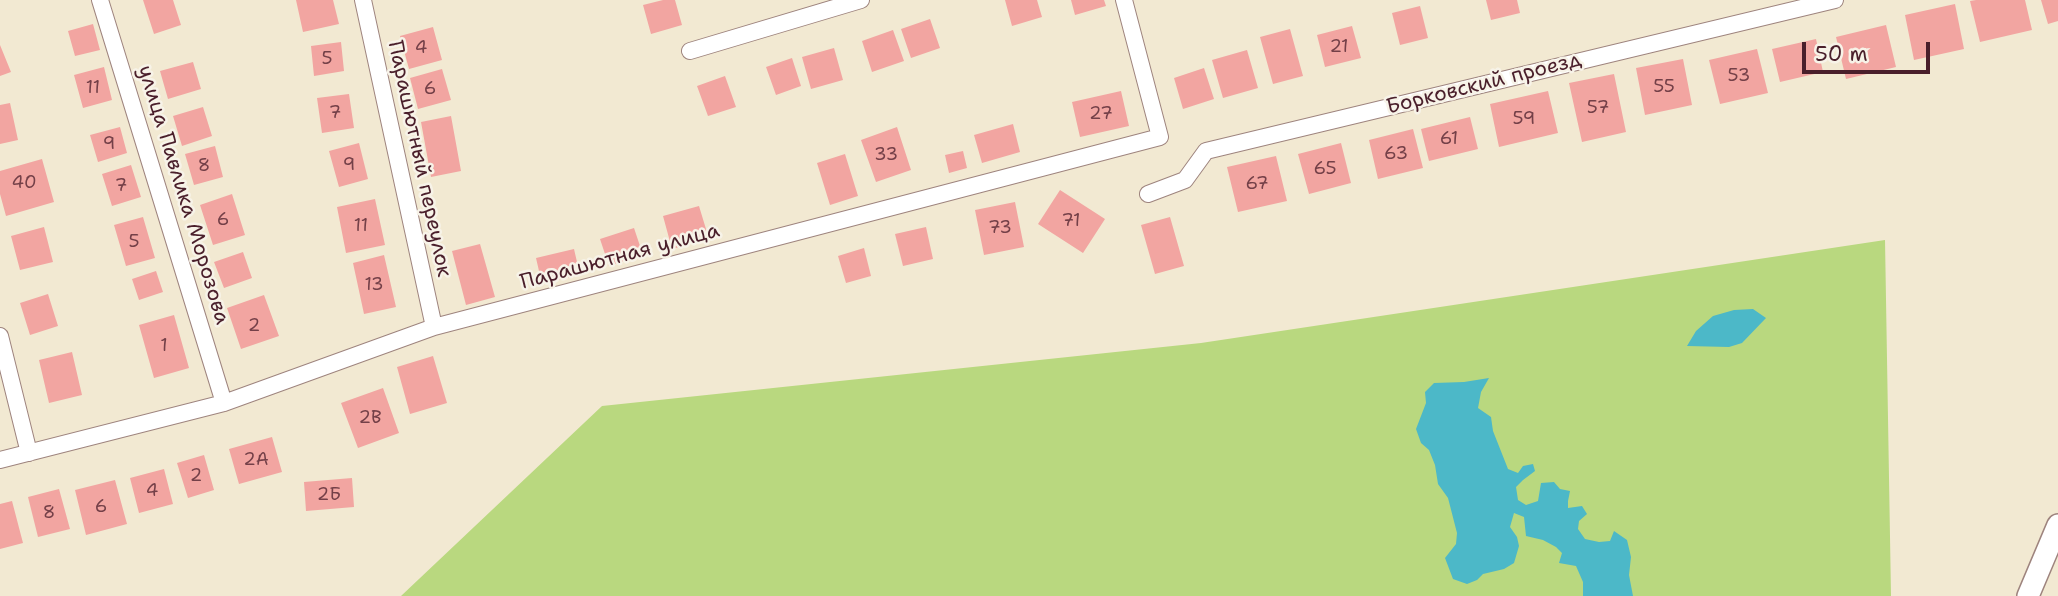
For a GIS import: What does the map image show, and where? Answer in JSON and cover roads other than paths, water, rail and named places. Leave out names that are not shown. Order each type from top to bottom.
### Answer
[{"type":"street","name":"улица Павлика Морозова","points":[[100,0],[224,403]]},
{"type":"street","name":"Парашютный переулок","points":[[363,0],[434,327]]},
{"type":"street","points":[[690,51],[861,0]]},
{"type":"street","name":"Парашютная улица","points":[[0,460],[224,403],[434,327],[1160,137],[1124,0]]},
{"type":"street","name":"Борковский проезд","points":[[1149,194],[1185,180],[1206,151],[1835,0]]},
{"type":"street","points":[[0,336],[29,453]]},
{"type":"street","points":[[2028,596],[2058,525]]},
{"type":"water","points":[[1753,309],[1766,318],[1742,343],[1729,347],[1687,346],[1696,331],[1713,316],[1734,310]]},
{"type":"water","points":[[1489,378],[1481,392],[1478,408],[1491,417],[1493,431],[1508,469],[1518,473],[1523,466],[1533,464],[1535,471],[1516,487],[1518,500],[1526,505],[1538,501],[1541,483],[1554,482],[1560,489],[1570,491],[1568,508],[1582,506],[1587,514],[1579,521],[1578,529],[1585,539],[1610,541],[1614,531],[1627,540],[1631,557],[1629,575],[1633,596],[1583,596],[1583,582],[1576,566],[1559,563],[1562,553],[1556,547],[1526,536],[1524,517],[1514,513],[1510,527],[1519,546],[1514,563],[1504,569],[1483,574],[1467,584],[1453,579],[1445,558],[1456,544],[1457,533],[1448,498],[1438,484],[1435,465],[1429,450],[1421,443],[1416,429],[1426,403],[1425,392],[1434,383]]}]
